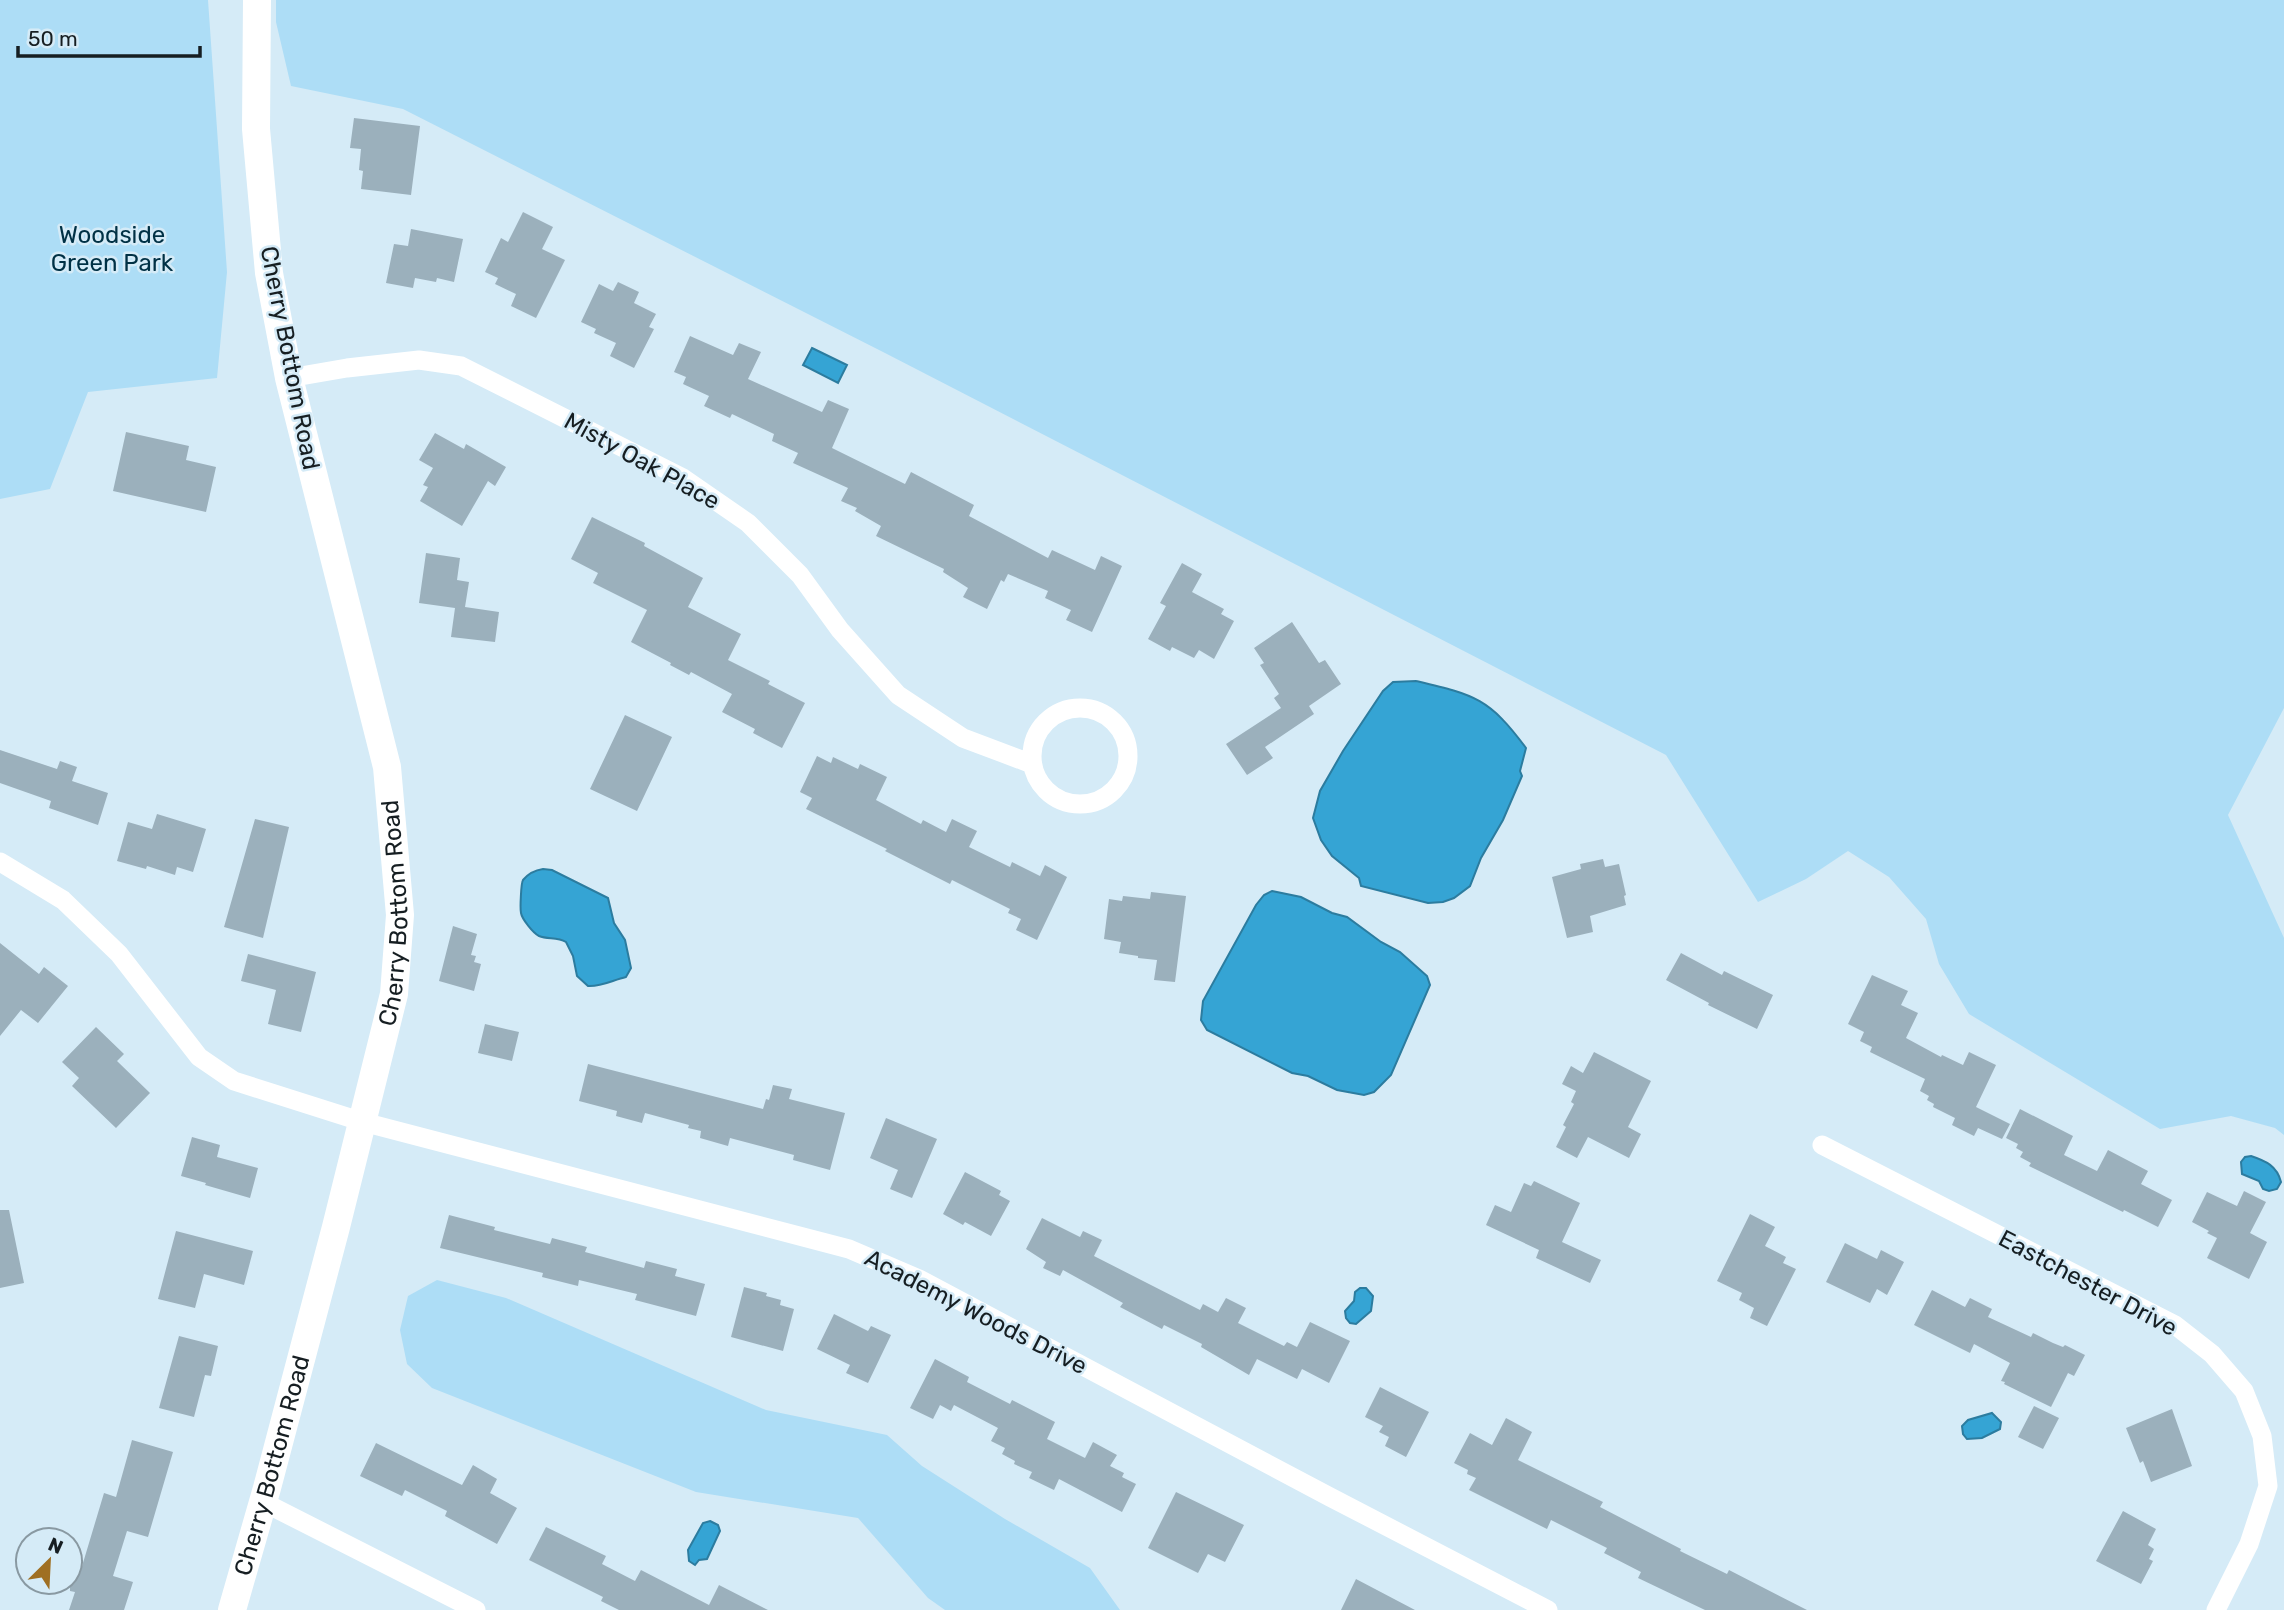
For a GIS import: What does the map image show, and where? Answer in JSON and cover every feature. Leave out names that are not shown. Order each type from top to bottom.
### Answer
[{"type":"main road","name":"Cherry Bottom Road","points":[[232,1610],[363,1122],[394,994],[400,915],[387,767],[289,378],[269,273],[256,129],[257,0]]},
{"type":"street","name":"Misty Oak Place","points":[[289,378],[419,360],[461,366],[683,478],[755,530],[800,576],[840,630],[898,695],[963,738],[1032,764]]},
{"type":"street","points":[[1072,709],[1093,709],[1105,715],[1116,723],[1128,748],[1125,775],[1118,787],[1095,802],[1082,804],[1055,797],[1044,789],[1032,764],[1032,750],[1043,725],[1053,716],[1072,709]]},
{"type":"street","name":"Academy Woods Drive","points":[[0,862],[63,900],[119,954],[199,1057],[234,1081],[363,1122],[849,1249],[919,1279],[1548,1610]]},
{"type":"street","name":"Eastchester Drive","points":[[1822,1145],[2175,1325],[2212,1354],[2244,1391],[2262,1436],[2276,1487],[2216,1610]]},
{"type":"street","points":[[263,1502],[475,1610]]},
{"type":"green space","name":"Woodside Green Park","points":[[0,0],[208,0],[227,272],[217,378],[88,392],[50,489],[0,499]]},
{"type":"green space","points":[[276,0],[2284,0],[2284,708],[2228,815],[2284,938],[2284,1135],[2275,1128],[2231,1116],[2160,1129],[1969,1014],[1939,964],[1926,919],[1889,877],[1848,851],[1806,879],[1758,902],[1666,755],[885,353],[403,109],[291,86],[276,22]]},
{"type":"green space","points":[[437,1280],[506,1298],[766,1410],[887,1435],[922,1466],[1005,1519],[1090,1568],[1120,1610],[945,1610],[928,1598],[858,1518],[696,1492],[432,1388],[407,1364],[400,1330],[408,1296]]},
{"type":"water","points":[[812,348],[847,365],[838,383],[803,365]]},
{"type":"water","points":[[1416,681],[1453,690],[1479,701],[1502,718],[1526,748],[1520,771],[1522,776],[1470,886],[1454,898],[1443,902],[1428,903],[1361,886],[1359,878],[1332,856],[1321,840],[1313,818],[1320,791],[1383,691],[1393,682]]},
{"type":"water","points":[[543,869],[552,870],[608,898],[614,923],[625,940],[631,968],[626,977],[588,986],[577,976],[573,956],[566,942],[539,936],[528,926],[521,913],[522,882],[530,874]]},
{"type":"water","points":[[1272,891],[1301,897],[1332,913],[1347,917],[1381,942],[1400,952],[1427,976],[1430,985],[1391,1075],[1374,1092],[1364,1095],[1337,1090],[1308,1076],[1292,1073],[1207,1030],[1201,1020],[1203,1001],[1256,905],[1264,895]]},
{"type":"water","points":[[2251,1156],[2274,1168],[2281,1182],[2277,1189],[2263,1189],[2259,1181],[2242,1174],[2241,1162],[2245,1157]]},
{"type":"water","points":[[1360,1288],[1366,1288],[1373,1296],[1371,1311],[1356,1324],[1350,1323],[1345,1311]]},
{"type":"water","points":[[1992,1413],[2001,1422],[2000,1429],[1982,1438],[1967,1439],[1962,1426],[1968,1420]]},
{"type":"water","points":[[710,1521],[718,1525],[720,1531],[707,1559],[699,1560],[695,1565],[689,1561],[688,1550],[703,1523]]},
{"type":"building","points":[[354,118],[420,126],[411,195],[361,189],[361,149],[350,148]]},
{"type":"building","points":[[523,212],[553,227],[542,249],[565,260],[536,318],[511,306],[516,294],[495,284],[498,278],[485,272],[501,238],[508,242]]},
{"type":"building","points":[[411,229],[463,239],[454,282],[437,278],[436,282],[415,278],[413,288],[386,283],[394,244],[408,246]]},
{"type":"building","points":[[618,282],[639,292],[634,303],[656,314],[649,327],[654,329],[634,368],[610,356],[616,343],[594,333],[596,329],[581,322],[599,284],[613,291]]},
{"type":"building","points":[[690,336],[733,355],[739,343],[761,352],[748,379],[822,412],[828,400],[849,409],[832,448],[905,484],[911,472],[974,505],[969,516],[1048,558],[1052,550],[1095,570],[1101,556],[1122,566],[1092,632],[1066,620],[1071,610],[1045,598],[1048,591],[1008,574],[1004,582],[1001,580],[987,609],[963,597],[968,588],[943,572],[944,569],[876,536],[881,526],[855,511],[857,508],[841,501],[848,488],[793,463],[798,453],[772,441],[774,434],[732,414],[730,418],[704,406],[709,396],[683,384],[686,377],[674,372]]},
{"type":"building","points":[[126,432],[189,446],[186,460],[216,467],[206,512],[113,491]]},
{"type":"building","points":[[435,433],[464,449],[466,444],[506,467],[495,486],[488,481],[462,526],[420,501],[428,487],[423,485],[433,468],[419,460]]},
{"type":"building","points":[[592,517],[645,543],[644,546],[703,578],[688,607],[741,634],[728,660],[770,681],[768,684],[805,703],[782,748],[753,733],[755,729],[722,712],[732,694],[691,672],[689,675],[631,642],[647,610],[593,583],[598,573],[571,559]]},
{"type":"building","points":[[426,553],[460,558],[457,580],[469,582],[465,607],[499,612],[495,642],[451,637],[455,608],[419,603]]},
{"type":"building","points":[[1182,563],[1202,574],[1192,592],[1224,609],[1221,614],[1234,621],[1214,659],[1199,650],[1194,658],[1172,647],[1170,651],[1148,639],[1166,606],[1160,603]]},
{"type":"building","points":[[1292,622],[1319,663],[1325,660],[1341,684],[1309,706],[1314,714],[1265,747],[1273,758],[1247,775],[1226,744],[1281,708],[1274,698],[1279,694],[1260,665],[1264,663],[1254,648]]},
{"type":"building","points":[[625,715],[672,737],[637,811],[590,789]]},
{"type":"building","points":[[0,750],[57,769],[60,761],[77,767],[72,781],[108,793],[98,825],[49,808],[51,801],[0,783]]},
{"type":"building","points":[[817,756],[831,763],[833,757],[858,769],[860,764],[887,777],[876,800],[921,824],[923,820],[946,832],[952,819],[977,831],[969,847],[1010,867],[1012,862],[1040,876],[1045,865],[1067,877],[1037,940],[1016,930],[1021,919],[1008,913],[1010,909],[952,880],[950,884],[806,809],[812,798],[800,792]]},
{"type":"building","points":[[157,814],[206,829],[193,872],[177,867],[175,875],[147,866],[146,869],[117,861],[128,822],[152,829]]},
{"type":"building","points":[[255,819],[289,827],[263,938],[224,927]]},
{"type":"building","points":[[1603,859],[1605,867],[1619,864],[1626,905],[1590,916],[1593,932],[1567,938],[1552,877],[1581,869],[1580,864]]},
{"type":"building","points":[[1151,892],[1186,896],[1175,982],[1154,980],[1157,960],[1119,953],[1121,942],[1104,939],[1109,899],[1122,901],[1123,896],[1150,899]]},
{"type":"building","points":[[453,926],[477,934],[471,955],[476,956],[474,962],[481,964],[474,991],[439,981]]},
{"type":"building","points":[[0,943],[39,974],[44,967],[68,986],[38,1023],[21,1010],[0,1036]]},
{"type":"building","points":[[1681,953],[1722,975],[1724,971],[1773,995],[1757,1029],[1666,980]]},
{"type":"building","points":[[248,954],[316,972],[301,1032],[268,1024],[276,990],[241,981]]},
{"type":"building","points":[[1872,975],[1908,991],[1901,1005],[1918,1013],[1906,1038],[1941,1057],[1942,1055],[1963,1065],[1969,1052],[1996,1065],[1976,1107],[2010,1124],[2002,1139],[1978,1128],[1974,1136],[1952,1125],[1955,1118],[1933,1107],[1934,1104],[1927,1100],[1929,1096],[1920,1091],[1925,1079],[1870,1052],[1872,1047],[1860,1041],[1864,1032],[1848,1024]]},
{"type":"building","points":[[485,1024],[519,1032],[512,1061],[478,1053]]},
{"type":"building","points":[[96,1027],[124,1054],[117,1061],[150,1093],[116,1128],[72,1086],[79,1078],[62,1062]]},
{"type":"building","points":[[1594,1052],[1651,1081],[1628,1127],[1641,1134],[1629,1158],[1588,1137],[1577,1158],[1556,1147],[1566,1127],[1563,1125],[1574,1104],[1571,1102],[1576,1091],[1562,1084],[1571,1066],[1583,1073]]},
{"type":"building","points":[[588,1064],[763,1109],[773,1085],[792,1089],[789,1099],[845,1113],[830,1170],[793,1160],[794,1155],[730,1138],[728,1146],[700,1138],[701,1131],[688,1128],[689,1125],[645,1113],[642,1123],[616,1116],[617,1111],[579,1101]]},
{"type":"building","points":[[2020,1109],[2073,1136],[2064,1155],[2097,1171],[2108,1150],[2148,1171],[2141,1184],[2172,1200],[2158,1227],[2029,1166],[2031,1163],[2020,1157],[2023,1152],[2016,1148],[2018,1144],[2006,1138]]},
{"type":"building","points":[[886,1118],[937,1139],[912,1198],[890,1189],[898,1170],[870,1158]]},
{"type":"building","points":[[192,1137],[220,1145],[217,1157],[258,1168],[250,1198],[181,1176]]},
{"type":"building","points":[[965,1172],[1001,1191],[999,1195],[1010,1201],[991,1236],[943,1214]]},
{"type":"building","points":[[1534,1181],[1580,1203],[1562,1242],[1601,1260],[1590,1283],[1536,1258],[1539,1250],[1486,1225],[1495,1205],[1511,1212],[1524,1183],[1531,1186]]},
{"type":"building","points":[[2244,1191],[2266,1202],[2250,1233],[2267,1242],[2249,1279],[2207,1258],[2217,1238],[2192,1222],[2207,1192],[2237,1206]]},
{"type":"building","points":[[0,1210],[9,1210],[24,1283],[0,1288]]},
{"type":"building","points":[[1750,1214],[1775,1227],[1765,1246],[1786,1257],[1783,1263],[1796,1269],[1767,1326],[1750,1318],[1754,1308],[1739,1300],[1742,1293],[1717,1281]]},
{"type":"building","points":[[449,1215],[550,1244],[552,1238],[587,1247],[585,1252],[644,1268],[646,1261],[677,1269],[675,1276],[705,1284],[696,1316],[635,1300],[637,1294],[579,1280],[578,1286],[542,1277],[543,1273],[440,1248]]},
{"type":"building","points":[[1042,1218],[1080,1237],[1083,1231],[1102,1240],[1094,1256],[1200,1310],[1203,1304],[1218,1312],[1226,1298],[1246,1308],[1238,1323],[1284,1346],[1287,1342],[1297,1347],[1310,1322],[1350,1341],[1329,1383],[1302,1369],[1297,1379],[1257,1359],[1249,1375],[1201,1347],[1202,1344],[1164,1325],[1162,1329],[1120,1307],[1123,1303],[1063,1270],[1060,1276],[1043,1268],[1046,1262],[1026,1249]]},
{"type":"building","points":[[176,1231],[253,1251],[244,1285],[204,1274],[195,1308],[158,1299]]},
{"type":"building","points":[[1845,1243],[1877,1259],[1881,1250],[1904,1262],[1887,1295],[1877,1289],[1870,1303],[1826,1282]]},
{"type":"building","points":[[744,1287],[767,1293],[766,1296],[781,1300],[780,1305],[794,1309],[783,1351],[731,1337]]},
{"type":"building","points":[[1932,1290],[1965,1307],[1970,1298],[1992,1309],[1988,1317],[2031,1337],[2033,1333],[2085,1355],[2074,1376],[2068,1373],[2051,1407],[2001,1381],[2010,1363],[1974,1344],[1970,1353],[1914,1325]]},
{"type":"building","points":[[834,1314],[868,1331],[871,1326],[891,1335],[868,1383],[846,1373],[850,1365],[817,1349]]},
{"type":"building","points":[[179,1336],[218,1346],[211,1376],[205,1375],[194,1417],[159,1408]]},
{"type":"building","points":[[935,1359],[969,1377],[967,1382],[1010,1404],[1012,1400],[1055,1422],[1047,1439],[1085,1458],[1093,1442],[1117,1455],[1110,1466],[1124,1473],[1122,1477],[1136,1484],[1122,1512],[1059,1479],[1054,1490],[1029,1478],[1032,1472],[1014,1464],[1015,1461],[1002,1454],[1005,1448],[991,1441],[998,1428],[954,1405],[951,1411],[940,1405],[933,1419],[910,1408]]},
{"type":"building","points":[[1380,1387],[1429,1412],[1406,1457],[1385,1446],[1389,1437],[1379,1432],[1383,1426],[1365,1417]]},
{"type":"building","points":[[2034,1406],[2059,1418],[2043,1449],[2018,1437]]},
{"type":"building","points":[[2172,1409],[2192,1466],[2151,1482],[2126,1428]]},
{"type":"building","points":[[1506,1418],[1532,1432],[1518,1460],[1603,1502],[1600,1507],[1681,1549],[1680,1551],[1727,1574],[1729,1570],[1807,1610],[1705,1610],[1638,1578],[1641,1572],[1604,1553],[1607,1548],[1551,1520],[1547,1529],[1469,1490],[1476,1478],[1467,1474],[1468,1470],[1454,1463],[1470,1433],[1492,1445]]},
{"type":"building","points":[[132,1440],[173,1452],[148,1537],[127,1531],[113,1576],[133,1582],[124,1610],[69,1610],[74,1596],[84,1596],[84,1560],[104,1493],[116,1497]]},
{"type":"building","points":[[376,1443],[462,1485],[473,1465],[497,1479],[490,1493],[517,1508],[497,1544],[445,1516],[447,1511],[405,1490],[402,1496],[360,1476]]},
{"type":"building","points":[[1176,1492],[1244,1525],[1225,1562],[1208,1554],[1198,1573],[1148,1548]]},
{"type":"building","points":[[2123,1511],[2156,1529],[2148,1545],[2154,1549],[2149,1559],[2153,1561],[2141,1584],[2096,1561]]},
{"type":"building","points":[[546,1527],[606,1556],[602,1564],[635,1581],[641,1570],[709,1605],[719,1585],[768,1610],[619,1610],[601,1601],[603,1597],[529,1560]]},
{"type":"building","points":[[1356,1579],[1415,1610],[1341,1610]]}]
